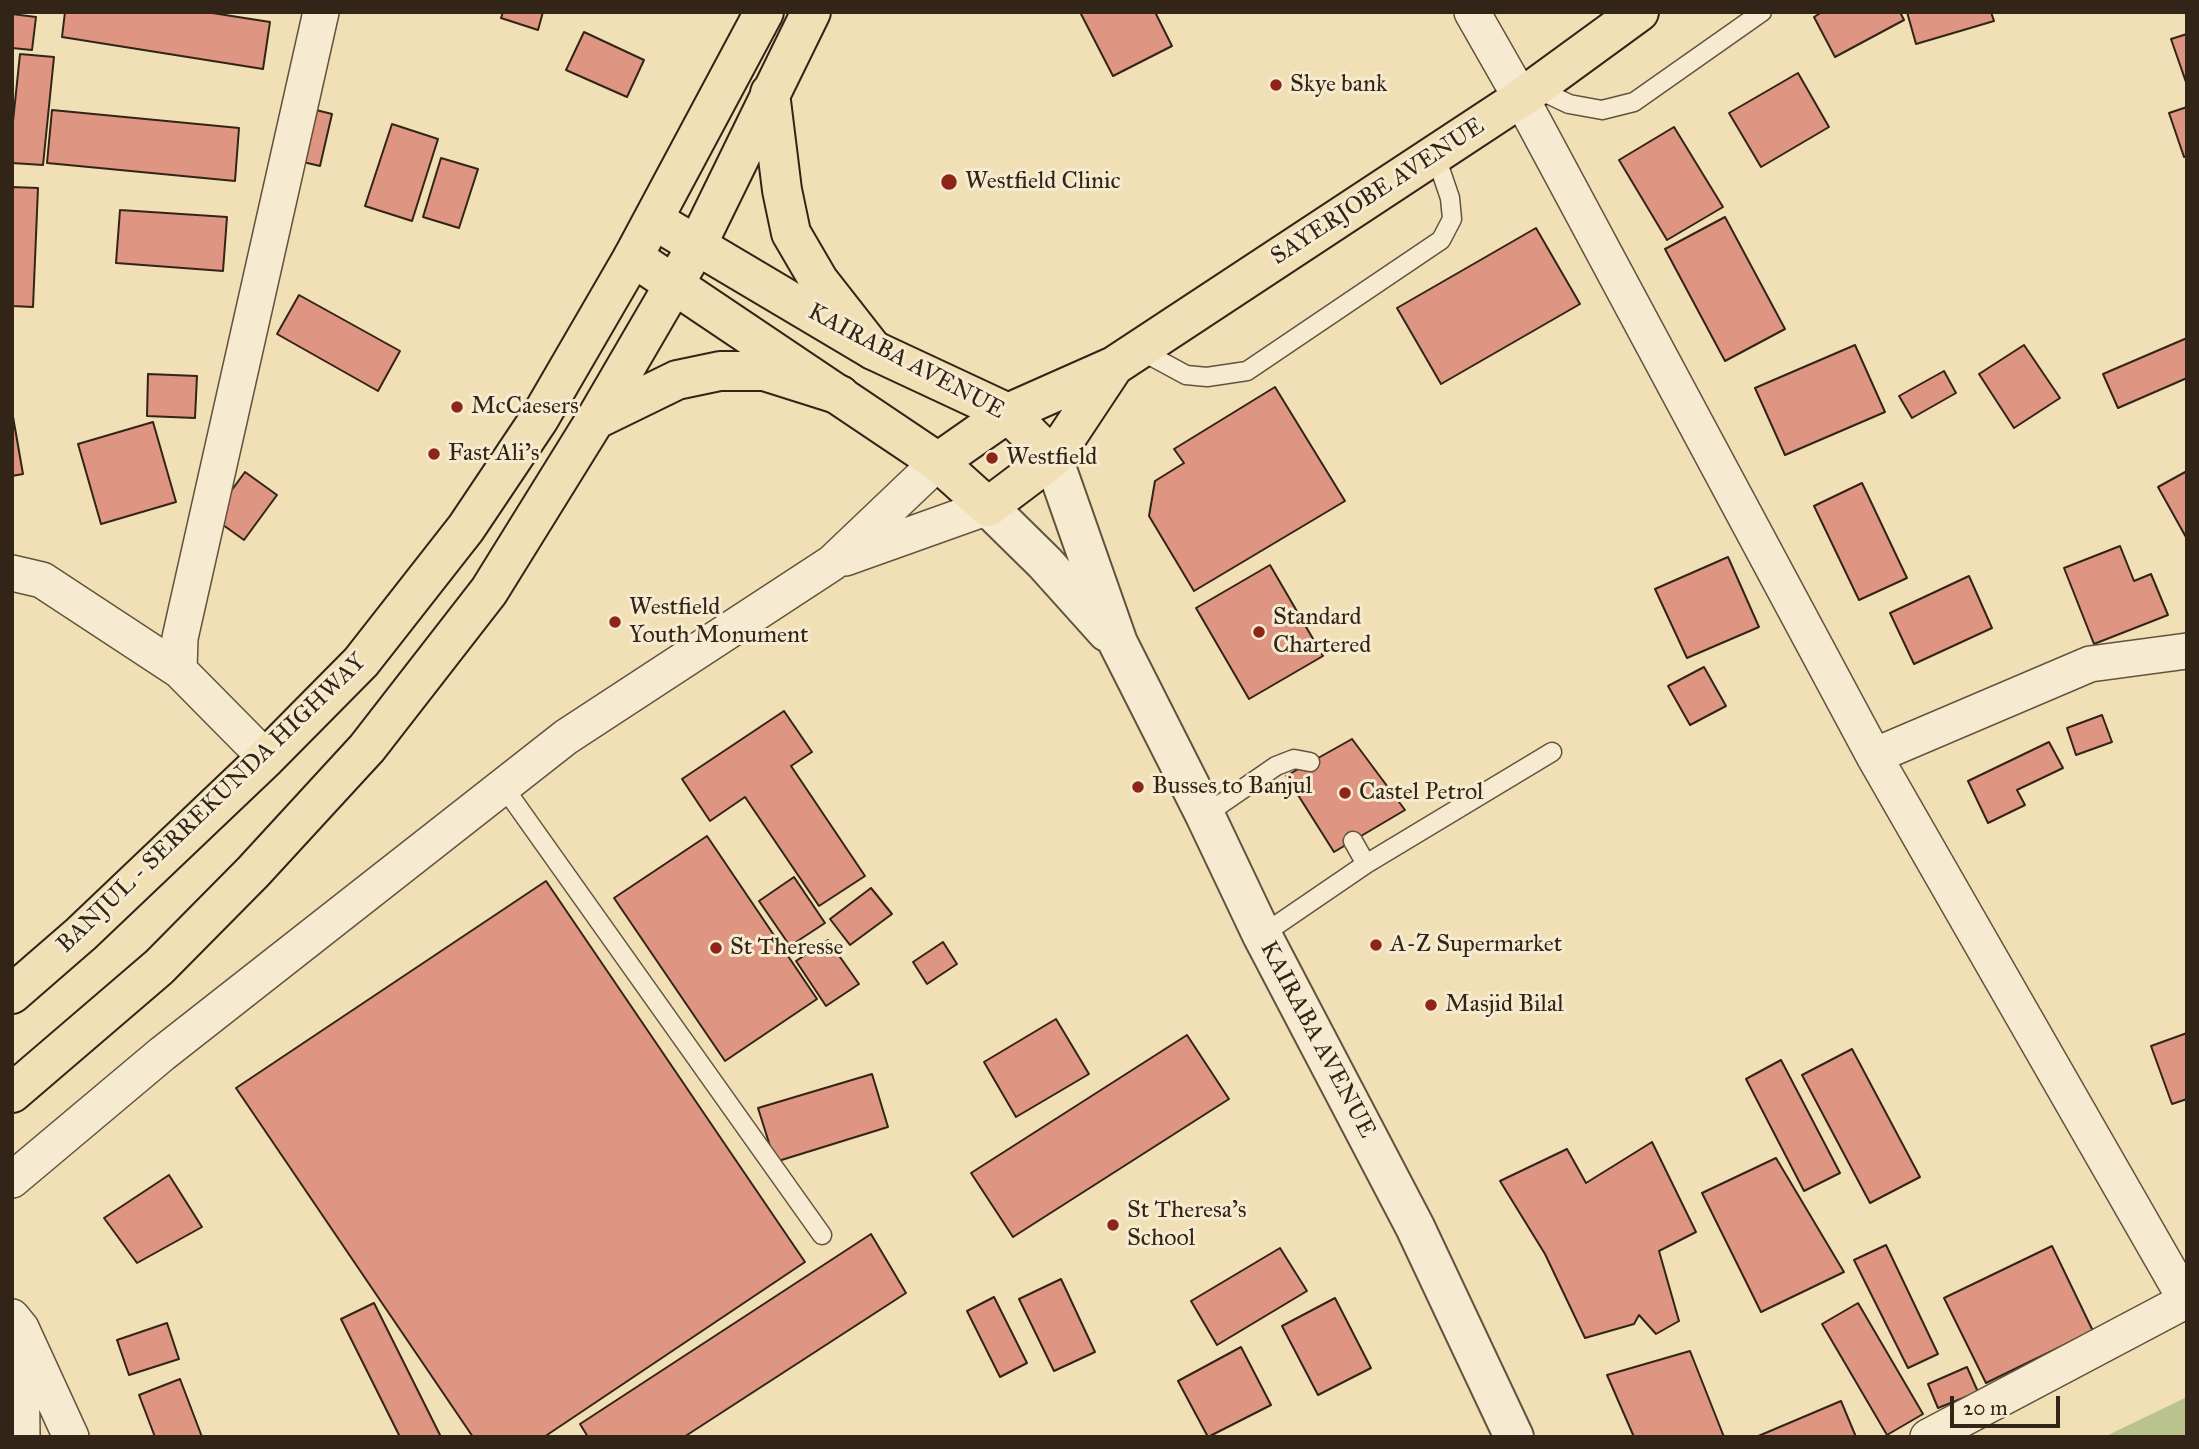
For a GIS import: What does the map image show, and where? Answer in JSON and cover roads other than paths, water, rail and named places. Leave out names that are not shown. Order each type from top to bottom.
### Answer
[{"type":"main road","name":"BANJUL - SERREKUNDA HIGHWAY","points":[[12,994],[81,934],[266,758],[361,662],[466,528],[540,419],[654,220],[764,12]]},
{"type":"main road","points":[[12,1093],[159,967],[253,872],[367,748],[489,591],[595,421],[697,245],[811,12]]},
{"type":"main road","name":"SAYERJOBE AVENUE","points":[[938,462],[1009,413],[1126,357],[1528,93],[1639,12]]},
{"type":"main road","points":[[771,93],[782,190],[791,233],[818,281],[873,350]]},
{"type":"main road","name":"KAIRABA AVENUE","points":[[654,220],[873,350],[1009,413],[1053,458]]},
{"type":"main road","name":"KAIRABA AVENUE","points":[[633,257],[938,462],[988,507]]},
{"type":"main road","name":"SAYERJOBE AVENUE","points":[[988,507],[1053,458],[1126,357]]},
{"type":"main road","points":[[595,421],[677,380],[720,371],[765,371],[840,394]]},
{"type":"street","points":[[179,670],[180,638],[321,12]]},
{"type":"street","points":[[1472,12],[1528,93],[1874,756],[2186,1300],[1928,1437]]},
{"type":"street","name":"KAIRABA AVENUE","points":[[1053,458],[1118,643],[1262,935],[1415,1227],[1514,1437]]},
{"type":"street","points":[[12,1180],[162,1054],[566,737],[832,563],[938,462]]},
{"type":"street","points":[[832,563],[988,507]]},
{"type":"street","name":"KAIRABA AVENUE","points":[[988,507],[1045,563],[1118,643]]},
{"type":"street","points":[[12,573],[42,580],[179,670],[266,758]]},
{"type":"street","points":[[1874,756],[2090,664],[2187,651]]},
{"type":"street","points":[[17,1322],[22,1437]]},
{"type":"street","points":[[17,1322],[71,1437]]},
{"type":"lane","points":[[1528,93],[1602,110],[1634,103],[1762,12]]},
{"type":"lane","points":[[1126,357],[1186,375],[1207,377],[1247,371],[1441,240],[1452,219],[1450,198],[1436,154]]},
{"type":"lane","points":[[1262,935],[1366,864],[1552,752]]},
{"type":"lane","points":[[1205,815],[1276,766],[1294,759],[1310,762]]},
{"type":"lane","points":[[503,786],[822,1235]]},
{"type":"lane","points":[[1353,841],[1366,864]]},
{"type":"place","name":"Skye bank","points":[[1276,85]]},
{"type":"place","name":"Westfield Clinic","points":[[949,182]]},
{"type":"place","name":"McCaesers","points":[[457,407]]},
{"type":"place","name":"Fast Ali's","points":[[434,454]]},
{"type":"place","name":"Westfield","points":[[992,458]]},
{"type":"place","name":"Westfield Youth Monument","points":[[615,622]]},
{"type":"place","name":"Standard Chartered","points":[[1259,632]]},
{"type":"place","name":"Busses to Banjul","points":[[1138,787]]},
{"type":"place","name":"Castel Petrol","points":[[1345,793]]},
{"type":"place","name":"A-Z Supermarket","points":[[1376,945]]},
{"type":"place","name":"St Theresse","points":[[716,948]]},
{"type":"place","name":"Masjid Bilal","points":[[1431,1005]]},
{"type":"place","name":"St Theresa's School","points":[[1113,1225]]}]
